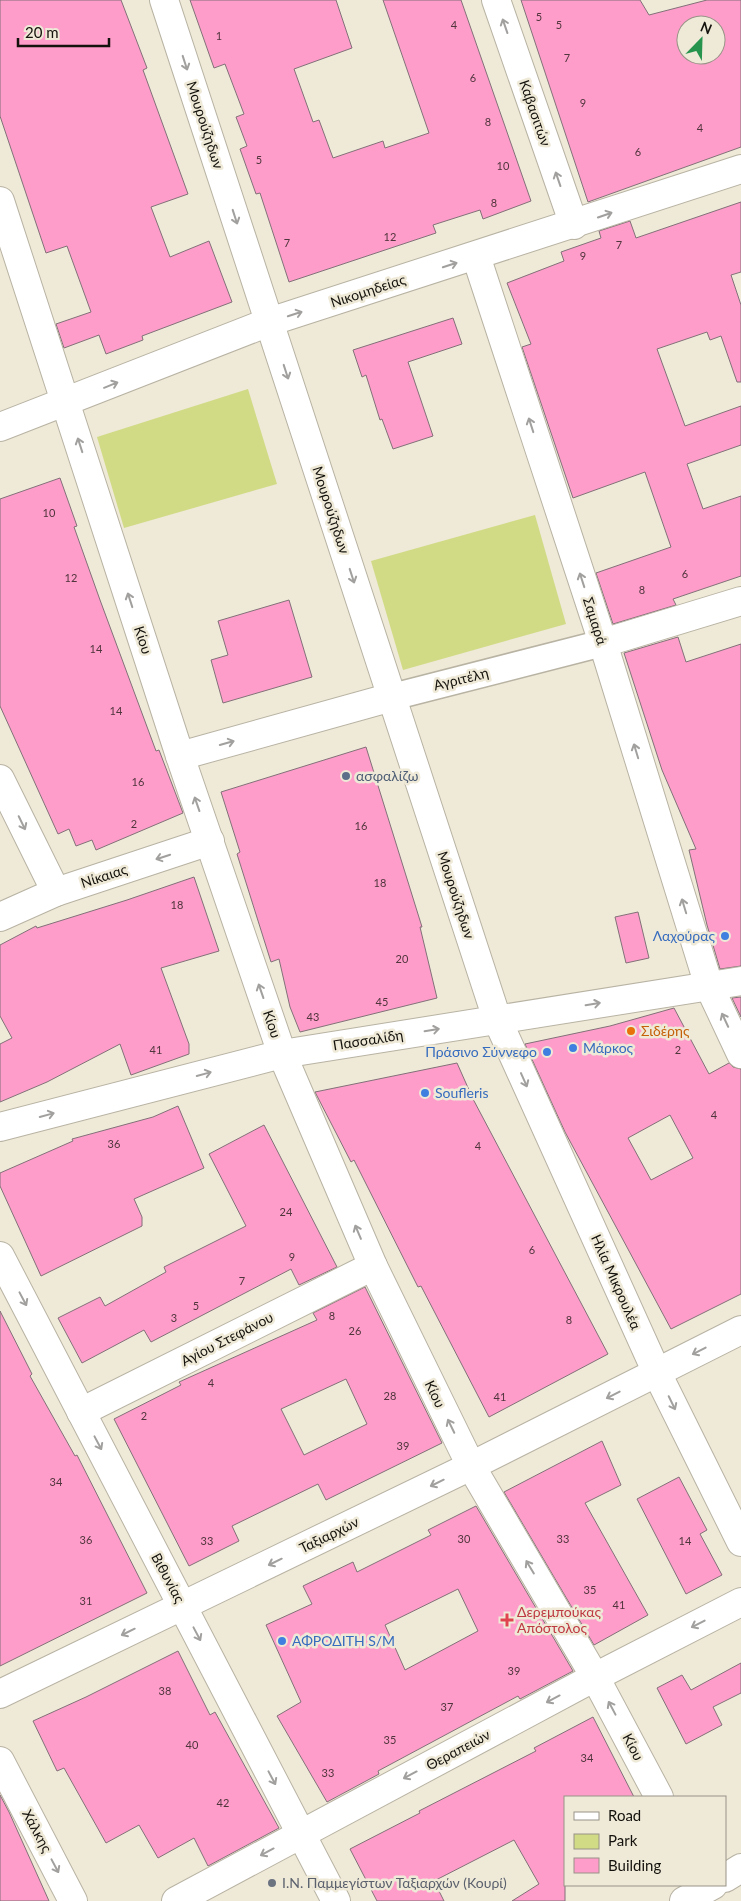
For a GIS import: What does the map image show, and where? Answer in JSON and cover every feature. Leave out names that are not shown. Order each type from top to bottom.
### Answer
[{"type":"street","name":"Μουρούζηδων","points":[[164,0],[497,1019]]},
{"type":"street","name":"Καβασιτών","points":[[496,0],[574,225]]},
{"type":"street","name":"Νικομηδείας","points":[[0,427],[66,403],[270,322],[574,225],[741,169]]},
{"type":"street","name":"Κίου","points":[[0,201],[180,756],[282,1054],[373,1266],[471,1466],[595,1677],[658,1796]]},
{"type":"street","name":"Σαμαρά","points":[[476,256],[602,643],[709,986],[741,1054]]},
{"type":"street","name":"Αγριτέλη","points":[[180,756],[392,697],[602,643],[741,601]]},
{"type":"street","points":[[0,779],[56,892]]},
{"type":"street","name":"Νίκαιας","points":[[0,917],[56,892],[210,842]]},
{"type":"street","name":"Πασσαλίδη","points":[[0,1127],[282,1054],[741,981]]},
{"type":"street","name":"Ηλία Μικρουλέα","points":[[497,1019],[657,1372],[741,1542]]},
{"type":"street","name":"Βιθυνίας","points":[[0,1256],[336,1901]]},
{"type":"street","name":"Αγίου Στεφάνου","points":[[82,1412],[373,1266]]},
{"type":"street","name":"Ταξιαρχών","points":[[0,1694],[471,1466],[741,1330]]},
{"type":"street","name":"Θεραπειών","points":[[176,1901],[595,1677],[741,1602]]},
{"type":"street","name":"Χάλκης","points":[[0,1760],[73,1901]]},
{"type":"street","points":[[726,1878],[741,1868]]},
{"type":"street","points":[[684,1901],[713,1887]]},
{"type":"green space","points":[[248,389],[277,484],[124,528],[97,437]]},
{"type":"green space","points":[[535,515],[566,624],[403,670],[371,561]]},
{"type":"building","points":[[0,0],[121,0],[147,68],[143,70],[188,194],[151,207],[170,257],[209,241],[232,302],[142,336],[143,340],[106,354],[99,335],[64,348],[56,324],[91,312],[67,246],[46,253],[0,116]]},
{"type":"building","points":[[190,0],[336,0],[352,48],[294,69],[313,122],[319,120],[333,158],[383,141],[385,148],[429,133],[383,0],[461,0],[531,201],[483,219],[480,210],[433,225],[436,233],[289,282],[260,193],[256,194],[240,149],[247,146],[236,117],[244,114],[225,64],[214,68]]},
{"type":"building","points":[[521,0],[640,0],[649,15],[707,0],[741,0],[741,147],[588,202]]},
{"type":"building","points":[[741,202],[741,272],[731,275],[741,305],[741,382],[737,382],[721,336],[710,340],[707,332],[657,349],[685,426],[741,406],[741,445],[687,464],[703,509],[741,496],[741,576],[673,599],[676,605],[613,624],[596,573],[671,547],[645,472],[573,498],[522,347],[531,344],[507,283],[564,261],[561,252],[601,238],[599,231],[630,221],[636,238]]},
{"type":"building","points":[[453,318],[462,344],[408,362],[433,436],[393,449],[382,419],[380,420],[366,375],[362,377],[353,350]]},
{"type":"building","points":[[60,478],[77,526],[74,527],[100,600],[156,751],[159,750],[183,813],[96,850],[92,840],[76,846],[69,829],[58,834],[0,706],[0,499]]},
{"type":"building","points":[[289,600],[312,677],[223,703],[211,660],[228,655],[218,621]]},
{"type":"building","points":[[678,637],[686,662],[741,644],[741,966],[720,969],[689,850],[696,849],[662,770],[624,653]]},
{"type":"building","points":[[366,747],[422,927],[420,927],[437,998],[300,1032],[290,1007],[279,959],[271,962],[237,854],[240,852],[221,792]]},
{"type":"building","points":[[194,877],[219,951],[161,968],[189,1044],[189,1054],[131,1075],[120,1044],[47,1082],[0,1102],[0,1044],[12,1038],[0,1016],[0,945],[36,926],[37,928]]},
{"type":"building","points":[[638,912],[649,958],[626,963],[615,917]]},
{"type":"building","points":[[741,997],[741,1017],[732,998]]},
{"type":"building","points":[[674,1008],[709,1074],[729,1063],[733,1067],[741,1069],[741,1294],[671,1329],[565,1132],[525,1044],[610,1026]],"holes":[[[670,1115],[693,1158],[651,1180],[628,1138]]]},
{"type":"building","points":[[457,1063],[473,1099],[608,1354],[489,1417],[421,1286],[418,1287],[354,1160],[351,1162],[315,1092]]},
{"type":"building","points":[[178,1106],[204,1168],[134,1199],[142,1217],[142,1226],[41,1276],[0,1186],[0,1173],[73,1141],[72,1139],[153,1117]]},
{"type":"building","points":[[264,1125],[337,1267],[299,1285],[291,1269],[151,1342],[144,1330],[82,1363],[58,1318],[100,1297],[105,1306],[166,1272],[164,1267],[246,1226],[209,1154]]},
{"type":"building","points":[[365,1287],[442,1443],[326,1500],[318,1484],[232,1526],[239,1541],[189,1566],[114,1419],[181,1385],[179,1382],[317,1320],[313,1313]],"holes":[[[346,1379],[367,1424],[304,1455],[281,1409]]]},
{"type":"building","points":[[0,1311],[32,1374],[30,1376],[75,1456],[77,1455],[147,1593],[0,1666]]},
{"type":"building","points":[[602,1441],[621,1485],[585,1503],[648,1615],[594,1645],[504,1492]]},
{"type":"building","points":[[679,1477],[707,1530],[700,1534],[722,1575],[686,1594],[637,1499]]},
{"type":"building","points":[[476,1506],[573,1671],[520,1699],[518,1696],[378,1771],[379,1774],[327,1802],[277,1716],[301,1702],[266,1625],[312,1604],[303,1586],[353,1562],[357,1572],[431,1535],[428,1530]],"holes":[[[458,1589],[478,1631],[405,1670],[385,1625]]]},
{"type":"building","points":[[178,1651],[210,1715],[215,1712],[279,1828],[208,1866],[194,1838],[158,1858],[139,1825],[106,1843],[64,1768],[57,1771],[33,1721]]},
{"type":"building","points":[[741,1663],[741,1693],[713,1707],[722,1725],[686,1744],[657,1688],[682,1675],[691,1690]]},
{"type":"building","points":[[593,1717],[633,1796],[564,1796],[565,1901],[512,1901],[539,1884],[514,1840],[434,1881],[444,1901],[377,1901],[350,1849],[536,1751],[534,1748]]},
{"type":"building","points":[[0,1795],[9,1812],[49,1901],[0,1901]]},
{"type":"place","name":"ασφαλίζω","points":[[346,776]]},
{"type":"place","name":"Λαχούρας","points":[[725,936]]},
{"type":"place","name":"Σιδέρης","points":[[631,1031]]},
{"type":"place","name":"Μάρκος","points":[[573,1048]]},
{"type":"place","name":"Πράσινο Σύννεφο","points":[[547,1052]]},
{"type":"place","name":"Soufleris","points":[[425,1093]]},
{"type":"place","name":"Δερεμπούκας Απόστολος","points":[[507,1620]]},
{"type":"place","name":"ΑΦΡΟΔΙΤΗ S/M","points":[[282,1641]]},
{"type":"place","name":"Ι.Ν. Παμμεγίστων Ταξιαρχών (Κουρί)","points":[[272,1883]]}]
